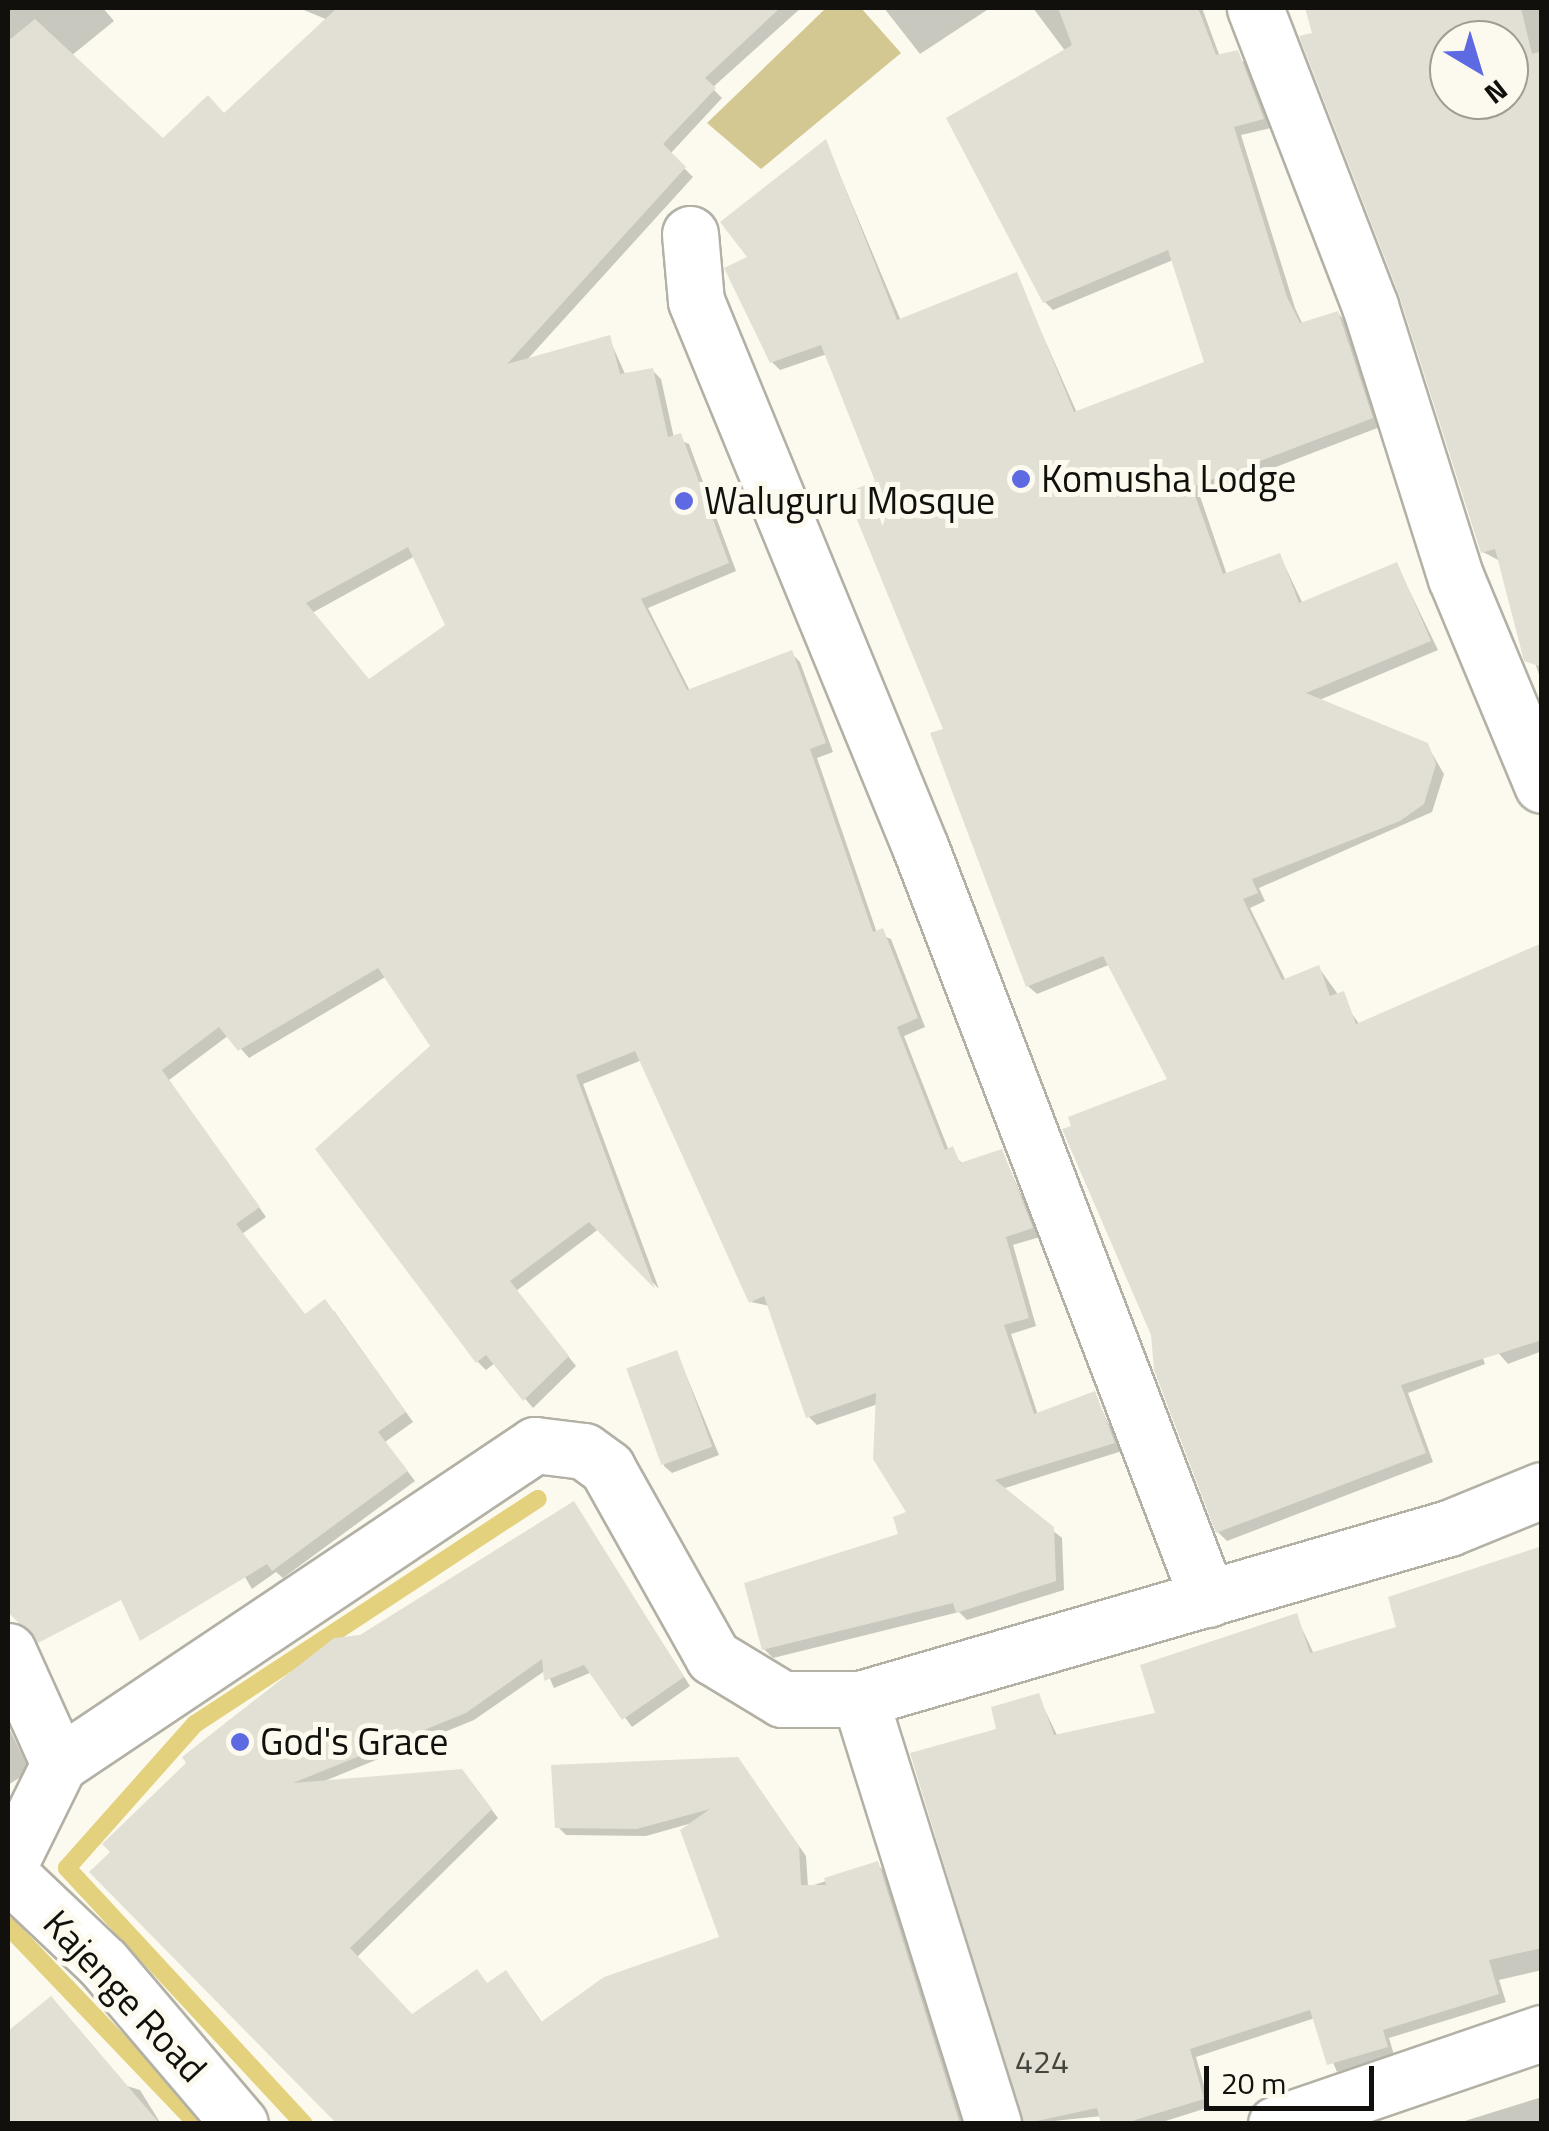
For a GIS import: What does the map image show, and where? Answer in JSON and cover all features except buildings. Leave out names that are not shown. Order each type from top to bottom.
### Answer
[{"type":"street","points":[[1255,8],[1370,306],[1456,578],[1542,786]]},
{"type":"street","points":[[690,234],[696,301],[922,848],[1208,1598]]},
{"type":"street","points":[[8,1870],[58,1764],[535,1446],[584,1451],[607,1468],[713,1657],[744,1684],[782,1699],[860,1700],[1448,1528],[1542,1490]]},
{"type":"street","points":[[8,1650],[58,1764]]},
{"type":"street","points":[[860,1700],[994,2124]]},
{"type":"street","name":"Kajenge Road","points":[[8,1870],[104,1963],[240,2124]]},
{"type":"street","points":[[1276,2124],[1542,2034]]},
{"type":"shaded area","points":[[826,8],[861,8],[901,53],[761,169],[707,123]]},
{"type":"waterway","points":[[304,2124],[67,1868],[195,1724],[538,1499]]},
{"type":"waterway","points":[[8,1926],[197,2124]]},
{"type":"place","name":"Komusha Lodge","points":[[1021,479]]},
{"type":"place","name":"Waluguru Mosque","points":[[684,501]]},
{"type":"place","name":"God's Grace","points":[[240,1742]]}]
